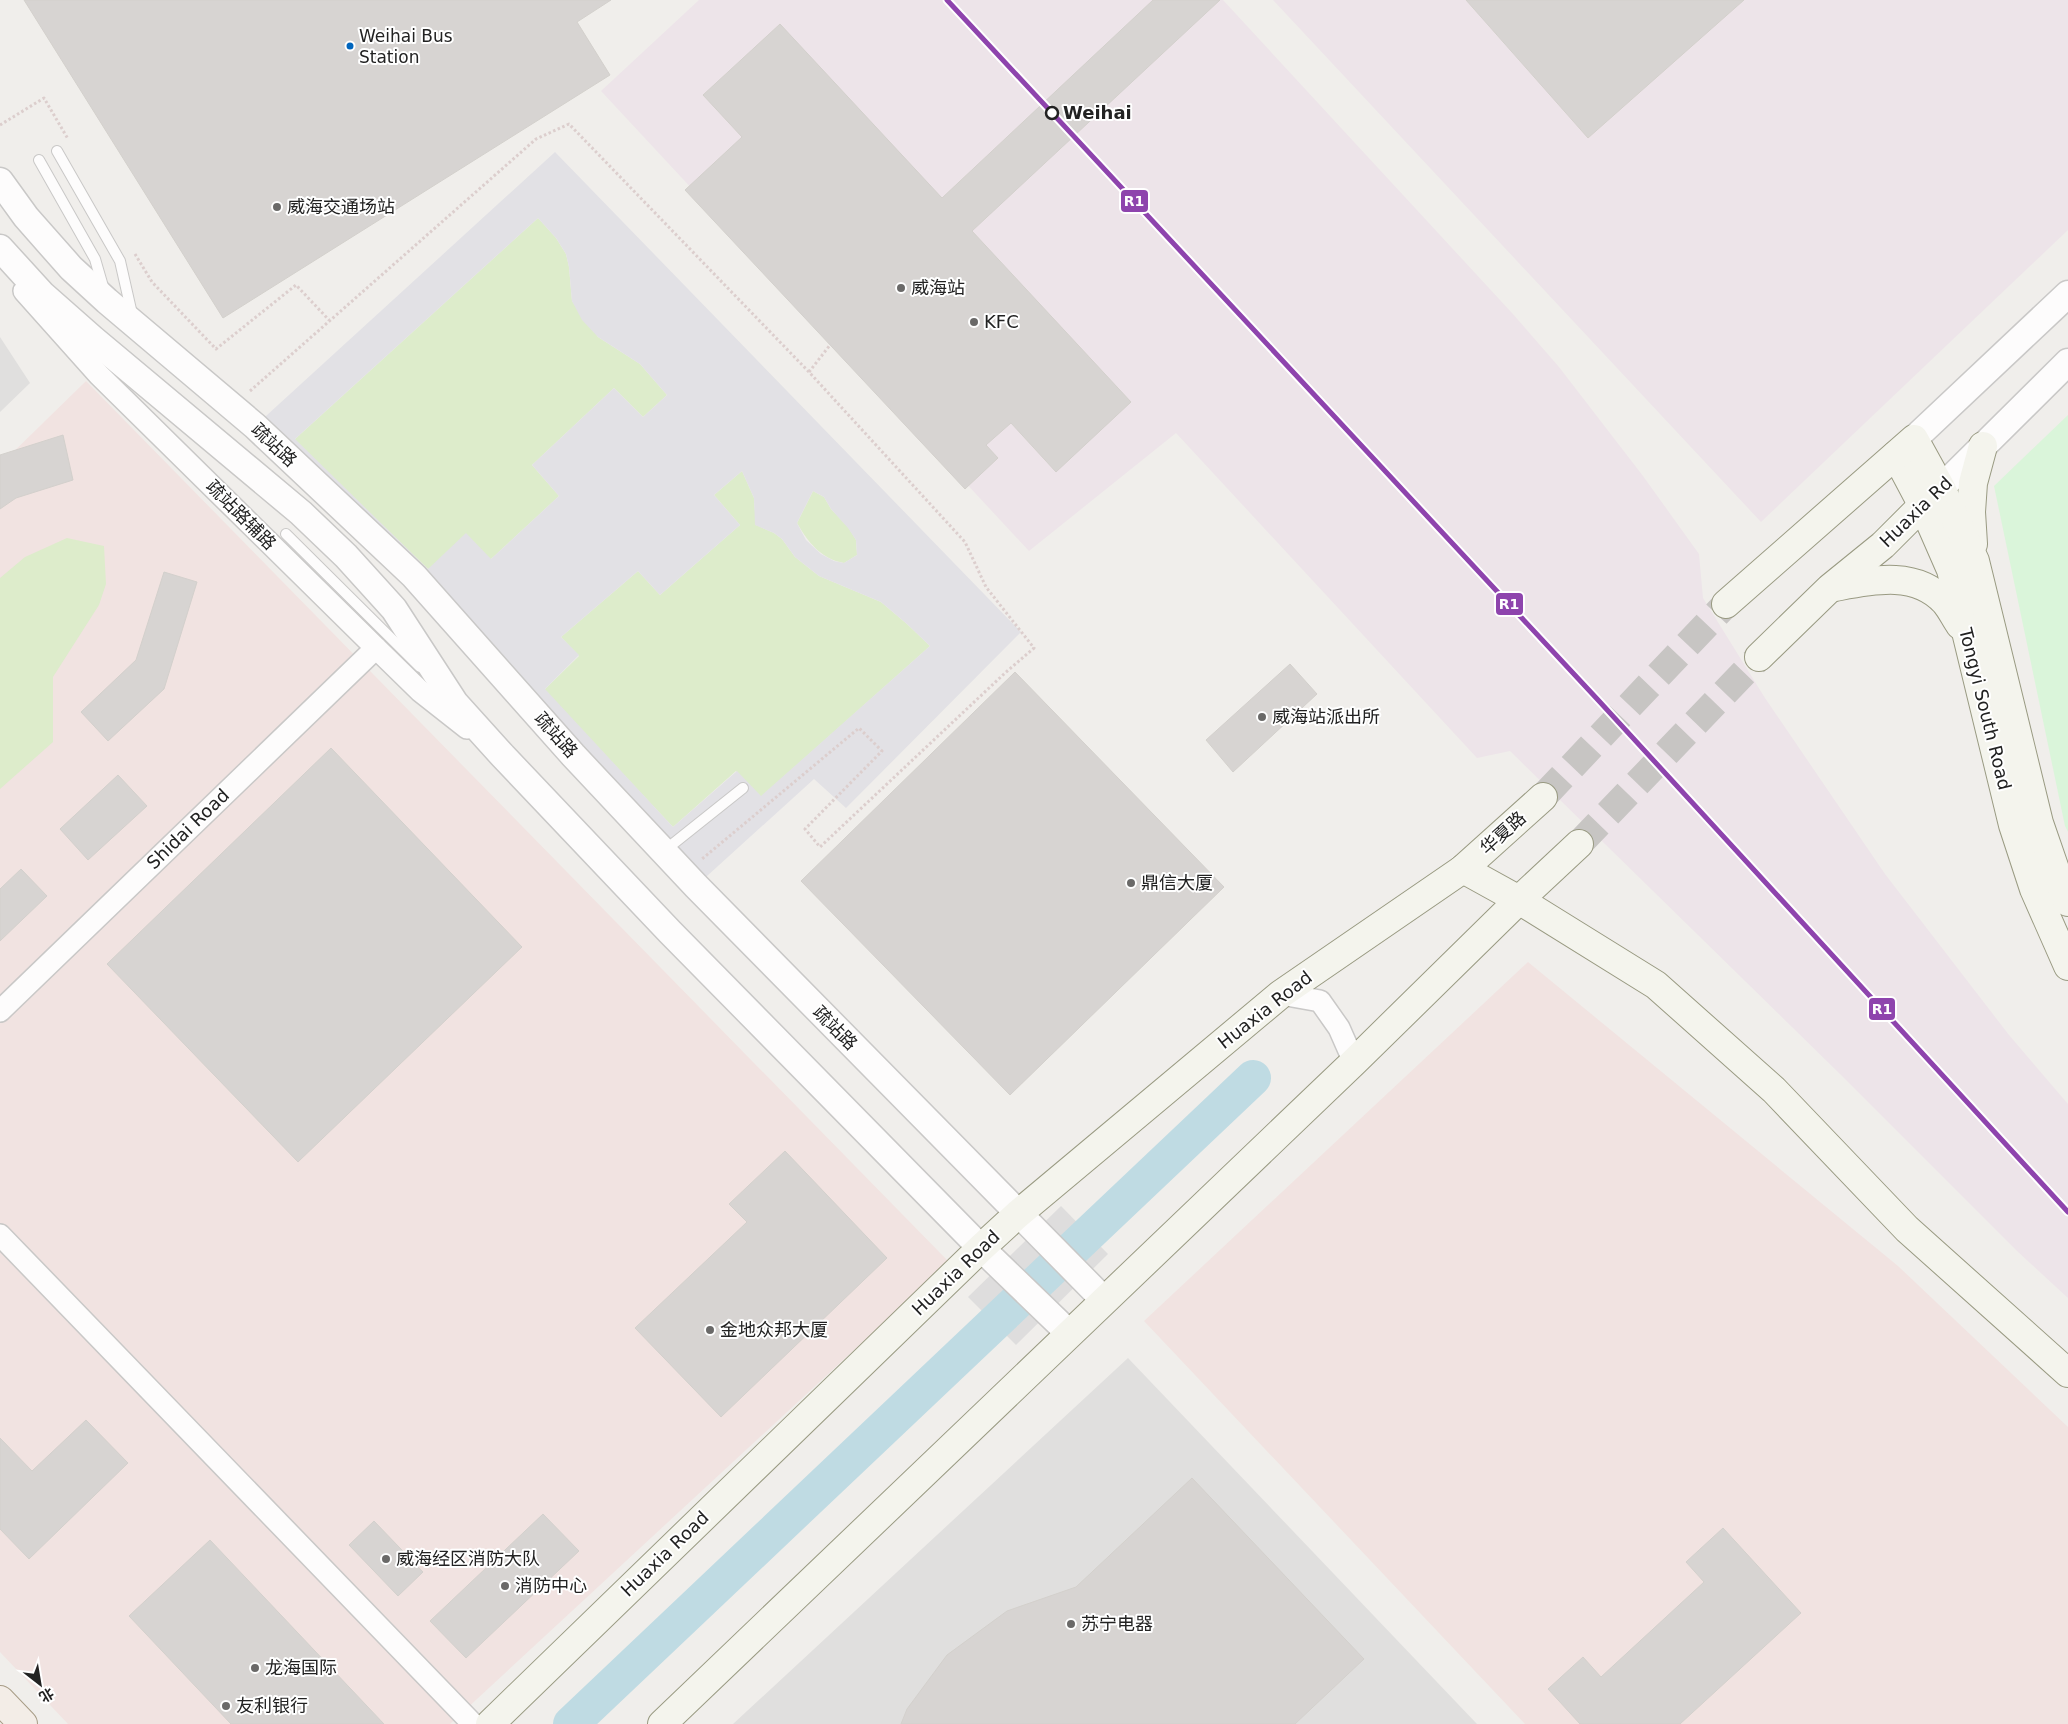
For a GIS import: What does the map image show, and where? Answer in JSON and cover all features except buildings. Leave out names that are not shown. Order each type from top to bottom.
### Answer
[{"type":"main road","points":[[1975,561],[1971,512],[1973,484],[1983,446]]},
{"type":"main road","name":"Tongyi South Road","points":[[1905,447],[1932,497],[1975,561],[2039,823],[2068,902]]},
{"type":"main road","points":[[1726,604],[1905,447]]},
{"type":"main road","name":"Tongyi South Road","points":[[1932,497],[2013,825],[2034,889],[2068,966]]},
{"type":"main road","name":"Huaxia Rd","points":[[1759,657],[1830,588],[1883,545],[1932,497]]},
{"type":"main road","points":[[1830,588],[1874,579],[1902,580],[1921,585],[1945,603],[1967,637]]},
{"type":"main road","name":"华夏路","points":[[1463,869],[1543,797]]},
{"type":"main road","points":[[662,1724],[1098,1293],[1354,1062],[1519,900],[1580,844]]},
{"type":"main road","points":[[1463,869],[1519,900],[1656,985],[1774,1090],[1907,1229],[2068,1374]]},
{"type":"main road","name":"Huaxia Road","points":[[490,1724],[1025,1221],[1282,994],[1463,869]]},
{"type":"main road","points":[[0,1700],[24,1724]]},
{"type":"street","name":"疏站路","points":[[0,181],[26,217],[71,268],[107,301],[232,406],[414,576],[573,755],[685,874],[1098,1293]]},
{"type":"street","name":"疏站路","points":[[0,248],[42,294],[301,513],[346,556],[394,609],[455,703],[502,755],[670,932],[988,1256],[1063,1327]]},
{"type":"street","name":"疏站路辅路","points":[[0,253],[19,286],[99,375],[420,692],[502,755]]},
{"type":"street","points":[[1905,447],[2068,294]]},
{"type":"street","name":"Huaxia Rd","points":[[1932,497],[2068,362]]},
{"type":"street","name":"Shidai Road","points":[[0,1011],[376,648]]},
{"type":"street","points":[[1282,994],[1320,1001],[1339,1028],[1354,1062]]},
{"type":"street","points":[[0,1236],[473,1724]]},
{"type":"lane","points":[[57,151],[120,261],[135,325]]},
{"type":"lane","points":[[38,160],[96,259],[107,301]]},
{"type":"lane","points":[[286,534],[455,703]]},
{"type":"lane","points":[[664,851],[743,788]]},
{"type":"path","points":[[0,125],[44,98],[73,148]]},
{"type":"path","points":[[232,406],[536,139],[569,124],[809,372],[965,542],[986,587],[1034,648],[1005,673],[820,848],[806,830],[882,751],[859,728],[685,874]]},
{"type":"path","points":[[131,248],[152,282],[216,349],[296,285],[328,320]]},
{"type":"path","points":[[809,372],[830,345]]},
{"type":"shaded area","name":"威海站","points":[[699,0],[1223,0],[1512,313],[1559,367],[1643,476],[1699,554],[1703,598],[1765,698],[1885,874],[2009,1035],[2068,1104],[2068,1298],[2017,1251],[1840,1074],[1510,751],[1477,758],[1176,433],[1029,551],[601,91]]},
{"type":"shaded area","points":[[1273,0],[2068,0],[2068,230],[1761,522]]},
{"type":"shaded area","points":[[555,152],[1021,632],[846,808],[814,779],[696,886],[255,426]],"holes":[[[538,218],[556,238],[566,254],[572,301],[582,320],[598,337],[640,364],[667,395],[643,417],[614,388],[532,465],[559,496],[491,559],[466,533],[428,569],[295,439]],[[742,471],[754,498],[755,525],[774,533],[782,539],[795,557],[819,576],[881,602],[930,646],[761,796],[737,771],[673,827],[545,689],[579,655],[561,637],[638,571],[660,595],[740,525],[714,495]],[[813,491],[824,497],[831,509],[848,528],[856,540],[857,555],[844,563],[834,561],[821,554],[806,540],[797,523]]]},
{"type":"shaded area","points":[[0,337],[30,383],[0,412]]},
{"type":"shaded area","points":[[86,381],[949,1262],[450,1724],[68,1724],[0,1652],[0,465]]},
{"type":"shaded area","points":[[1528,962],[1898,1266],[2068,1427],[2068,1724],[1525,1724],[1144,1321]]},
{"type":"shaded area","points":[[1128,1358],[1477,1724],[733,1724]]},
{"type":"green space","points":[[538,218],[556,238],[566,254],[572,301],[598,337],[640,364],[667,395],[643,417],[614,388],[532,465],[559,496],[491,559],[428,569],[294,440]]},
{"type":"green space","points":[[2068,415],[2068,832],[2065,826],[1994,486]]},
{"type":"green space","points":[[742,471],[754,498],[756,525],[782,539],[795,557],[819,576],[881,602],[930,646],[761,797],[736,771],[673,827],[544,690],[579,656],[561,637],[638,571],[660,595],[740,525],[714,495]]},
{"type":"green space","points":[[813,491],[824,497],[831,509],[848,527],[856,540],[857,555],[844,563],[828,558],[816,549],[797,523]]},
{"type":"green space","points":[[67,538],[104,546],[106,584],[99,605],[53,677],[53,742],[0,789],[0,578],[25,557]]},
{"type":"pier","points":[[1061,1206],[1108,1254],[1016,1345],[968,1297]]},
{"type":"waterway","points":[[571,1724],[1253,1078]]},
{"type":"tunnel","points":[[1543,797],[1726,604]]},
{"type":"tunnel","points":[[1579,844],[1759,657]]},
{"type":"transit line","name":"R1","points":[[947,0],[1599,701],[2068,1212]]},
{"type":"place","name":"Weihai Bus Station","points":[[350,46]]},
{"type":"place","name":"Weihai","points":[[1052,113]]},
{"type":"place","name":"威海交通场站","points":[[277,207]]},
{"type":"place","name":"威海站","points":[[901,288]]},
{"type":"place","name":"KFC","points":[[974,322]]},
{"type":"place","name":"威海站派出所","points":[[1262,717]]},
{"type":"place","name":"鼎信大厦","points":[[1131,883]]},
{"type":"place","name":"金地众邦大厦","points":[[710,1330]]},
{"type":"place","name":"威海经区消防大队","points":[[386,1559]]},
{"type":"place","name":"消防中心","points":[[505,1586]]},
{"type":"place","name":"苏宁电器","points":[[1071,1624]]},
{"type":"place","name":"龙海国际","points":[[255,1668]]},
{"type":"place","name":"友利银行","points":[[226,1706]]}]
